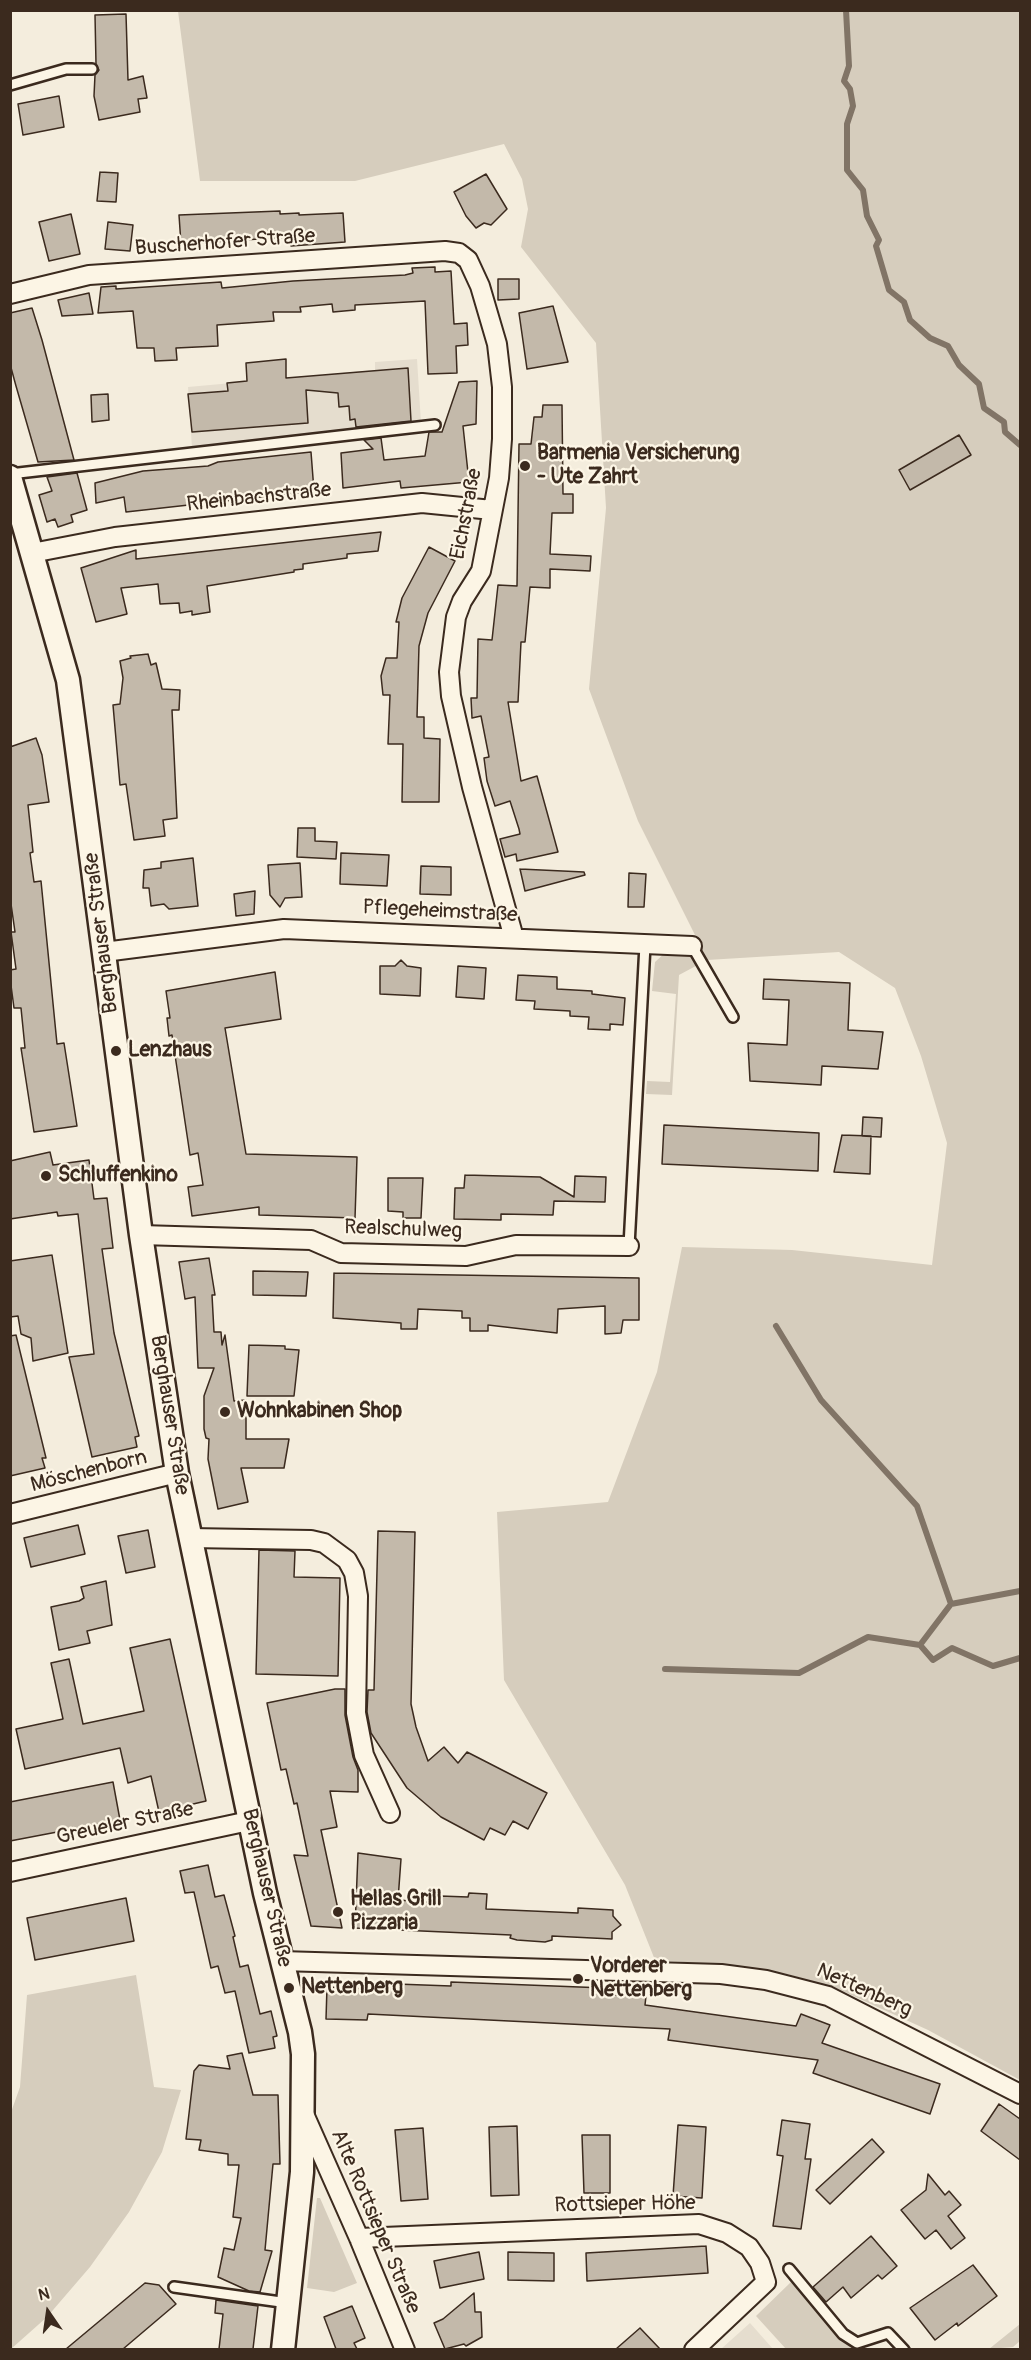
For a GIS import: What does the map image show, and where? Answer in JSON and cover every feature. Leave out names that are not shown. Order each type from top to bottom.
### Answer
[{"type":"street","name":"Buscherhofer Straße","points":[[10,294],[89,274],[445,250]]},
{"type":"street","name":"Eichstraße","points":[[445,250],[459,253],[468,260],[474,270],[497,344],[502,387],[502,439],[481,571],[462,601],[456,617],[449,672],[451,696],[472,787],[514,938]]},
{"type":"street","name":"Berghauser Straße","points":[[10,475],[68,680],[141,1235],[177,1473],[249,1821],[300,2032],[303,2112],[299,2214],[283,2349]]},
{"type":"street","name":"Rheinbachstraße","points":[[32,553],[115,537],[422,503],[492,510]]},
{"type":"street","name":"Pflegeheimstraße","points":[[104,952],[284,929],[692,946]]},
{"type":"street","name":"Realschulweg","points":[[141,1235],[311,1240],[341,1253],[466,1256],[516,1245],[629,1246]]},
{"type":"street","name":"Möschenborn","points":[[10,1514],[177,1473]]},
{"type":"street","points":[[190,1538],[310,1540],[330,1547],[347,1560],[354,1573],[358,1596],[356,1713],[364,1755],[390,1813]]},
{"type":"street","name":"Greueler Straße","points":[[10,1872],[249,1821]]},
{"type":"street","name":"Nettenberg","points":[[281,1961],[721,1974],[766,1980],[828,1996],[1020,2094]]},
{"type":"street","name":"Alte Rottsieper Straße","points":[[303,2112],[405,2349]]},
{"type":"street","name":"Rottsieper Höhe","points":[[359,2238],[699,2223],[718,2230],[749,2247],[760,2263],[766,2282],[694,2349]]},
{"type":"lane","points":[[10,85],[66,69],[92,69]]},
{"type":"lane","points":[[10,475],[435,425]]},
{"type":"lane","points":[[629,1246],[645,945]]},
{"type":"lane","name":"Pflegeheimstraße","points":[[692,946],[733,1017]]},
{"type":"lane","points":[[789,2269],[843,2334],[857,2343],[888,2333],[904,2349]]},
{"type":"lane","points":[[174,2288],[288,2303]]},
{"type":"shaded area","points":[[178,11],[1020,11],[1020,2080],[928,2030],[838,1989],[787,1974],[727,1965],[655,1960],[625,1885],[504,1680],[497,1512],[608,1502],[657,1372],[682,1247],[792,1250],[932,1265],[947,1143],[921,1056],[895,988],[839,952],[707,960],[679,975],[672,1095],[646,1094],[647,1081],[670,1082],[676,994],[652,991],[655,962],[667,951],[707,959],[638,821],[589,689],[606,508],[596,343],[521,247],[528,209],[522,179],[504,144],[355,181],[200,181]]},
{"type":"shaded area","points":[[417,359],[421,423],[192,448],[188,387],[375,370],[375,362]]},
{"type":"shaded area","points":[[136,1975],[154,2087],[181,2090],[162,2152],[129,2212],[90,2267],[47,2317],[11,2349],[10,2115],[20,2087],[27,1995]]},
{"type":"shaded area","points":[[317,2198],[320,2198],[357,2283],[334,2292],[307,2288]]},
{"type":"shaded area","points":[[791,2282],[799,2287],[853,2349],[786,2349],[756,2316]]},
{"type":"shaded area","points":[[750,2323],[773,2349],[721,2349]]},
{"type":"shaded area","points":[[1020,2324],[1020,2341],[1013,2347],[989,2349]]},
{"type":"building","points":[[126,14],[128,80],[143,76],[147,98],[138,99],[140,112],[99,120],[94,96],[95,75],[99,70],[96,64],[95,15]]},
{"type":"building","points":[[59,96],[64,127],[23,135],[18,104]]},
{"type":"building","points":[[100,172],[118,173],[116,202],[97,201]]},
{"type":"building","points":[[486,174],[507,209],[491,225],[484,223],[476,228],[466,216],[454,192]]},
{"type":"building","points":[[280,211],[280,214],[299,213],[299,215],[343,213],[345,242],[291,246],[290,237],[181,244],[179,215]]},
{"type":"building","points":[[71,214],[80,254],[49,261],[39,222]]},
{"type":"building","points":[[108,222],[133,225],[130,251],[105,249]]},
{"type":"building","points":[[435,267],[435,272],[451,271],[454,324],[467,323],[468,345],[456,346],[457,373],[428,374],[425,301],[355,305],[355,310],[333,312],[332,304],[300,307],[301,312],[273,312],[274,321],[217,325],[218,346],[176,348],[177,360],[155,361],[154,348],[137,348],[133,311],[98,313],[101,287],[116,286],[116,289],[221,282],[222,288],[293,281],[405,275],[413,273],[412,268]]},
{"type":"building","points":[[498,279],[519,279],[519,299],[498,300]]},
{"type":"building","points":[[89,293],[93,314],[62,316],[58,300]]},
{"type":"building","points":[[553,306],[568,362],[527,369],[519,313]]},
{"type":"building","points":[[32,308],[74,460],[38,462],[16,386],[10,364],[10,313]]},
{"type":"building","points":[[286,359],[286,378],[408,368],[411,421],[356,427],[355,419],[350,420],[349,406],[339,407],[338,393],[306,390],[308,423],[192,432],[188,394],[228,391],[227,383],[247,381],[246,363]]},
{"type":"building","points":[[477,381],[476,424],[463,426],[469,482],[401,488],[400,481],[343,488],[341,453],[373,449],[364,440],[381,438],[384,460],[425,456],[429,432],[442,432],[459,382]]},
{"type":"building","points":[[108,394],[109,420],[92,422],[91,395]]},
{"type":"building","points":[[543,405],[562,405],[563,494],[573,494],[573,513],[552,513],[550,554],[591,556],[590,571],[550,569],[550,588],[530,587],[525,642],[521,642],[518,702],[508,702],[521,781],[537,776],[558,852],[517,861],[516,854],[505,857],[500,839],[520,834],[519,829],[510,801],[495,806],[487,781],[484,758],[489,757],[481,716],[472,718],[471,698],[477,698],[478,639],[492,640],[498,585],[517,586],[519,444],[531,444],[534,417],[542,417]]},
{"type":"building","points":[[959,435],[971,455],[910,490],[899,470]]},
{"type":"building","points":[[311,452],[314,491],[126,512],[124,497],[96,503],[95,483],[143,471],[208,466],[218,462]]},
{"type":"building","points":[[77,473],[87,510],[71,515],[73,522],[58,527],[55,519],[47,522],[39,495],[52,491],[47,477]]},
{"type":"building","points":[[381,532],[378,551],[347,554],[347,558],[303,564],[303,569],[294,570],[294,572],[207,586],[210,612],[192,615],[192,611],[180,613],[179,603],[160,604],[158,584],[121,588],[127,614],[96,622],[81,568],[136,550],[136,559]]},
{"type":"building","points":[[429,547],[455,561],[428,613],[419,646],[417,717],[424,717],[424,738],[440,739],[439,802],[402,802],[403,744],[388,744],[390,695],[383,695],[381,676],[386,658],[397,658],[399,622],[396,622],[402,598]]},
{"type":"building","points":[[148,654],[151,665],[156,663],[162,689],[180,690],[179,710],[172,710],[177,818],[163,820],[165,836],[134,840],[126,784],[120,785],[113,705],[120,704],[123,678],[120,661],[131,658],[130,656]]},
{"type":"building","points":[[36,738],[42,755],[49,802],[28,805],[33,852],[30,853],[34,882],[41,881],[57,1044],[64,1043],[77,1126],[34,1132],[21,1048],[25,1048],[21,1008],[14,1008],[10,978],[10,970],[16,969],[11,932],[15,932],[10,897],[10,747]]},
{"type":"building","points":[[298,828],[315,828],[315,841],[337,842],[336,859],[297,857]]},
{"type":"building","points":[[341,853],[389,855],[387,886],[340,884]]},
{"type":"building","points":[[193,858],[198,906],[169,909],[164,904],[151,906],[149,888],[143,888],[144,870],[161,868],[161,862]]},
{"type":"building","points":[[300,863],[302,897],[285,898],[280,907],[270,895],[268,865]]},
{"type":"building","points":[[421,866],[451,867],[451,895],[420,894]]},
{"type":"building","points":[[520,869],[584,872],[585,875],[525,891]]},
{"type":"building","points":[[629,873],[646,874],[644,907],[628,907]]},
{"type":"building","points":[[255,891],[254,914],[236,916],[234,894]]},
{"type":"building","points":[[401,960],[407,966],[421,968],[420,996],[380,994],[380,966],[395,966]]},
{"type":"building","points":[[458,966],[486,968],[484,999],[456,997]]},
{"type":"building","points":[[275,972],[281,1019],[225,1028],[246,1154],[357,1157],[355,1218],[259,1215],[259,1207],[192,1216],[188,1187],[203,1185],[198,1153],[190,1155],[172,1035],[169,1036],[167,1018],[170,1018],[166,991]]},
{"type":"building","points":[[518,975],[557,977],[557,989],[592,991],[592,994],[625,998],[623,1025],[610,1024],[610,1030],[588,1029],[589,1017],[570,1016],[570,1011],[534,1009],[535,1001],[516,1000]]},
{"type":"building","points":[[764,979],[850,983],[848,1030],[883,1032],[878,1069],[822,1066],[821,1085],[750,1081],[748,1043],[787,1045],[789,1000],[763,999]]},
{"type":"building","points":[[863,1117],[882,1118],[881,1137],[862,1136]]},
{"type":"building","points":[[664,1125],[819,1133],[818,1171],[662,1164]]},
{"type":"building","points":[[842,1135],[871,1136],[870,1174],[834,1172]]},
{"type":"building","points":[[50,1152],[53,1165],[89,1160],[94,1199],[107,1198],[113,1248],[102,1249],[114,1333],[139,1436],[135,1437],[137,1447],[92,1457],[69,1357],[94,1354],[78,1214],[58,1216],[57,1212],[10,1219],[10,1161]]},
{"type":"building","points":[[465,1175],[540,1177],[574,1197],[575,1176],[606,1177],[605,1202],[554,1201],[553,1215],[501,1214],[501,1220],[454,1219],[455,1188],[464,1188]]},
{"type":"building","points":[[388,1178],[423,1178],[421,1218],[403,1218],[403,1212],[388,1211]]},
{"type":"building","points":[[52,1255],[68,1353],[33,1361],[31,1338],[21,1334],[18,1316],[10,1317],[10,1261]]},
{"type":"building","points":[[209,1258],[215,1295],[212,1295],[214,1332],[221,1332],[222,1345],[225,1335],[234,1401],[246,1400],[246,1439],[289,1439],[284,1468],[241,1468],[248,1502],[218,1509],[208,1459],[209,1439],[206,1438],[204,1429],[204,1396],[214,1368],[198,1368],[195,1297],[185,1299],[179,1262]]},
{"type":"building","points":[[253,1271],[308,1272],[306,1296],[253,1295]]},
{"type":"building","points":[[334,1273],[639,1278],[639,1320],[623,1320],[621,1333],[605,1334],[605,1306],[558,1309],[557,1333],[488,1325],[488,1331],[470,1331],[470,1318],[462,1318],[462,1311],[418,1309],[417,1329],[401,1329],[401,1323],[333,1318]]},
{"type":"building","points":[[16,1335],[46,1458],[42,1458],[45,1468],[10,1476],[10,1336]]},
{"type":"building","points":[[249,1345],[285,1346],[285,1349],[299,1350],[294,1396],[247,1396]]},
{"type":"building","points":[[78,1525],[85,1554],[31,1567],[24,1538]]},
{"type":"building","points":[[148,1530],[155,1567],[126,1573],[118,1536]]},
{"type":"building","points":[[378,1531],[415,1532],[411,1704],[428,1761],[444,1747],[458,1763],[467,1752],[547,1793],[528,1829],[513,1821],[505,1835],[490,1828],[484,1840],[441,1817],[407,1788],[371,1733],[367,1712],[368,1690],[374,1690]]},
{"type":"building","points":[[259,1550],[295,1551],[294,1577],[340,1578],[338,1676],[256,1674]]},
{"type":"building","points":[[106,1581],[112,1625],[87,1631],[90,1643],[59,1650],[51,1607],[79,1601],[84,1598],[81,1587]]},
{"type":"building","points":[[170,1639],[206,1801],[159,1812],[151,1776],[128,1783],[120,1748],[25,1769],[16,1729],[63,1719],[51,1663],[69,1659],[83,1724],[144,1711],[130,1648]]},
{"type":"building","points":[[345,1689],[345,1715],[353,1757],[358,1770],[358,1792],[330,1791],[337,1827],[321,1830],[342,1928],[311,1926],[294,1855],[308,1856],[297,1803],[294,1804],[286,1769],[281,1770],[267,1703]]},
{"type":"building","points":[[113,1782],[120,1820],[10,1841],[10,1802]]},
{"type":"building","points":[[358,1853],[401,1859],[398,1900],[440,1903],[440,1896],[468,1897],[469,1893],[487,1894],[486,1909],[578,1913],[578,1908],[613,1910],[613,1916],[621,1925],[612,1932],[612,1939],[552,1936],[552,1940],[545,1942],[517,1940],[510,1938],[511,1935],[355,1928]]},
{"type":"building","points":[[208,1865],[215,1897],[224,1895],[235,1936],[233,1937],[240,1967],[248,1965],[260,2014],[271,2011],[277,2036],[273,2037],[275,2048],[249,2053],[235,1991],[225,1993],[218,1966],[211,1968],[194,1892],[185,1893],[180,1871]]},
{"type":"building","points":[[126,1898],[134,1941],[35,1960],[27,1918]]},
{"type":"building","points":[[451,1982],[605,1988],[604,1995],[646,1996],[645,2005],[796,2026],[801,2014],[830,2025],[822,2043],[940,2084],[930,2114],[813,2073],[818,2060],[668,2040],[670,2029],[368,2014],[367,2020],[326,2019],[327,1987],[369,1989],[369,1983],[451,1986]]},
{"type":"building","points":[[242,2053],[253,2095],[278,2095],[280,2164],[273,2164],[265,2250],[272,2251],[260,2292],[249,2291],[218,2277],[224,2248],[234,2250],[241,2218],[233,2217],[239,2165],[228,2165],[228,2154],[199,2150],[201,2140],[186,2139],[194,2071],[199,2065],[230,2069],[227,2056]]},
{"type":"building","points":[[999,2104],[1020,2119],[1020,2160],[981,2131]]},
{"type":"building","points":[[782,2120],[810,2124],[805,2159],[811,2159],[801,2229],[773,2226],[783,2156],[777,2155]]},
{"type":"building","points":[[678,2125],[706,2127],[702,2198],[673,2196]]},
{"type":"building","points":[[517,2126],[519,2195],[491,2196],[489,2127]]},
{"type":"building","points":[[423,2128],[428,2199],[401,2201],[395,2130]]},
{"type":"building","points":[[582,2135],[610,2135],[610,2193],[584,2193]]},
{"type":"building","points":[[872,2139],[884,2152],[830,2204],[816,2190]]},
{"type":"building","points":[[928,2174],[945,2195],[949,2191],[961,2205],[948,2216],[965,2238],[951,2249],[936,2230],[925,2239],[901,2210],[926,2190]]},
{"type":"building","points":[[871,2236],[897,2266],[882,2279],[878,2275],[851,2298],[843,2287],[826,2302],[813,2287]]},
{"type":"building","points":[[706,2246],[708,2273],[587,2281],[586,2253]]},
{"type":"building","points":[[479,2252],[484,2279],[440,2288],[434,2261]]},
{"type":"building","points":[[508,2252],[554,2253],[554,2281],[508,2280]]},
{"type":"building","points":[[973,2265],[997,2296],[958,2326],[957,2323],[935,2340],[910,2308]]},
{"type":"building","points":[[145,2283],[159,2285],[176,2304],[123,2349],[66,2349]]},
{"type":"building","points":[[474,2293],[475,2312],[481,2312],[482,2337],[466,2346],[464,2344],[445,2349],[434,2323],[443,2319]]},
{"type":"building","points":[[216,2300],[258,2306],[253,2349],[219,2349],[223,2314],[215,2313]]},
{"type":"building","points":[[352,2306],[365,2338],[354,2343],[357,2349],[336,2349],[324,2317]]},
{"type":"building","points":[[640,2328],[660,2349],[616,2349]]},
{"type":"waterway","points":[[846,10],[849,66],[844,81],[850,89],[853,106],[847,124],[847,170],[863,190],[867,216],[879,240],[876,246],[889,290],[904,302],[910,320],[930,338],[948,346],[959,365],[979,384],[984,408],[1004,422],[1005,432],[1020,445]]},
{"type":"waterway","points":[[776,1326],[821,1400],[917,1506],[951,1604]]},
{"type":"waterway","points":[[665,1669],[799,1673],[868,1637],[920,1645],[951,1604],[1020,1591]]},
{"type":"waterway","points":[[920,1645],[933,1660],[952,1648],[993,1666],[1020,1658]]},
{"type":"place","name":"Barmenia Versicherung - Ute Zahrt","points":[[525,466]]},
{"type":"place","name":"Lenzhaus","points":[[116,1051]]},
{"type":"place","name":"Schluffenkino","points":[[46,1176]]},
{"type":"place","name":"Wohnkabinen Shop","points":[[225,1412]]},
{"type":"place","name":"Hellas Grill Pizzaria","points":[[338,1912]]},
{"type":"place","name":"Vorderer Nettenberg","points":[[578,1979]]},
{"type":"place","name":"Nettenberg","points":[[289,1988]]}]
